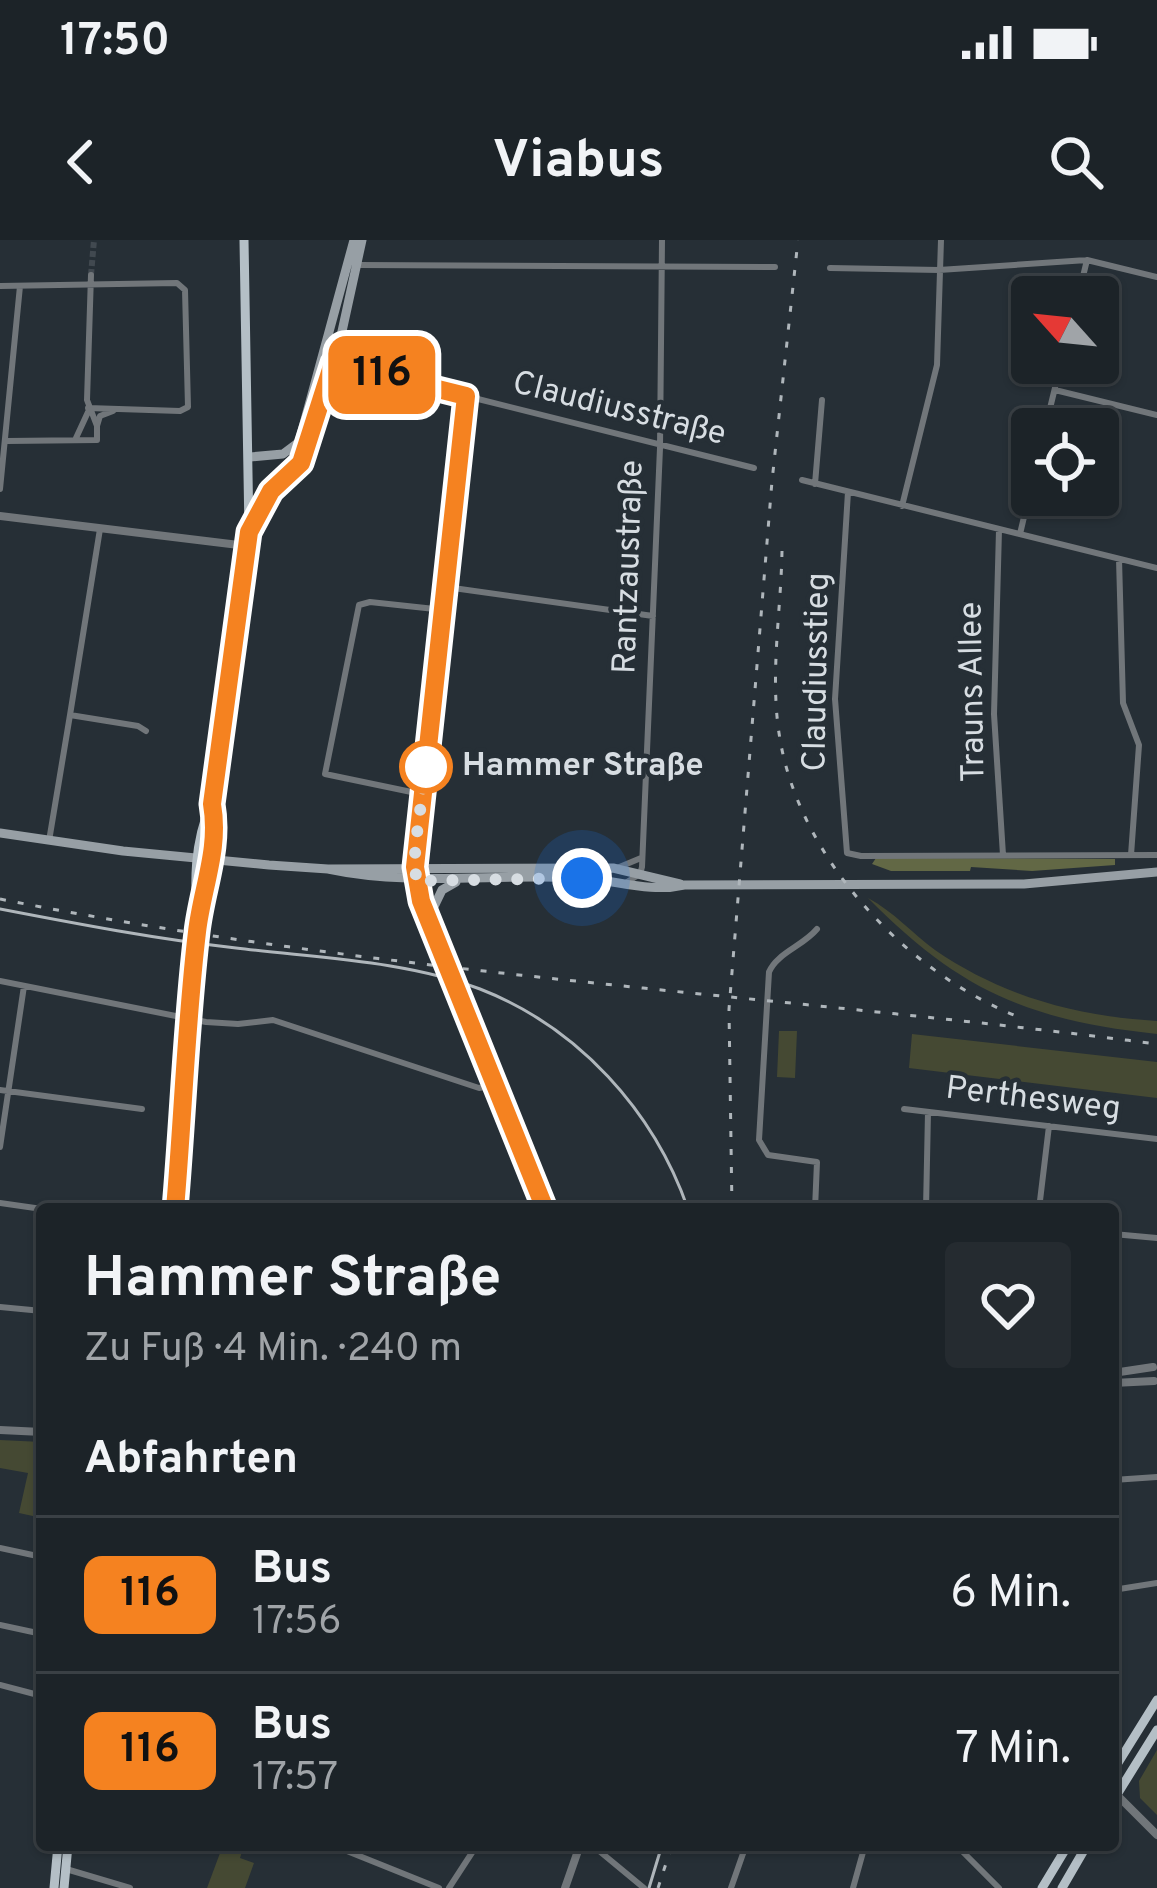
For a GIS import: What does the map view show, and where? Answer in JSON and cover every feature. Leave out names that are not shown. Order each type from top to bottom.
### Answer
[{"type":"main road","points":[[175,1203],[197,925],[212,860],[212,804],[249,532],[244,240]]},
{"type":"main road","points":[[250,458],[283,454],[296,446],[358,240]]},
{"type":"main road","points":[[249,532],[271,491],[301,463],[362,266],[358,240]]},
{"type":"main road","points":[[327,345],[333,363]]},
{"type":"main road","points":[[320,370],[333,363]]},
{"type":"main road","points":[[197,925],[194,881],[203,823],[212,804]]},
{"type":"main road","points":[[0,833],[416,881],[542,877],[658,889],[684,885],[1024,884],[1157,872]]},
{"type":"main road","points":[[415,867],[428,919],[543,1203]]},
{"type":"main road","points":[[328,869],[613,868],[684,885]]},
{"type":"main road","points":[[428,919],[442,890],[458,881]]},
{"type":"main road","points":[[1119,1761],[1157,1700]]},
{"type":"main road","points":[[1119,1787],[1157,1730]]},
{"type":"main road","points":[[54,1888],[57,1851]]},
{"type":"main road","points":[[64,1888],[68,1851]]},
{"type":"main road","points":[[1042,1888],[1064,1851]]},
{"type":"main road","points":[[1062,1888],[1084,1851]]},
{"type":"street","name":"Rantzaustraße","points":[[640,874],[653,616],[662,240]]},
{"type":"street","points":[[902,506],[938,365],[940,240]]},
{"type":"street","points":[[1083,276],[1087,260]]},
{"type":"street","points":[[830,268],[939,270],[1087,260],[1157,277]]},
{"type":"street","points":[[362,266],[775,267]]},
{"type":"street","points":[[75,439],[85,425],[88,408],[91,280]]},
{"type":"street","points":[[0,286],[91,280],[177,283],[185,290],[189,404],[185,410],[88,408]]},
{"type":"street","points":[[0,489],[20,286]]},
{"type":"street","name":"Claudiusstraße","points":[[333,363],[754,468]]},
{"type":"street","points":[[1050,408],[1056,384]]},
{"type":"street","points":[[1055,390],[1157,415]]},
{"type":"street","points":[[415,867],[466,396]]},
{"type":"street","points":[[815,484],[822,400]]},
{"type":"street","points":[[88,408],[97,426]]},
{"type":"street","points":[[7,441],[97,440],[100,416],[113,411]]},
{"type":"street","points":[[802,480],[1157,568]]},
{"type":"street","name":"Claudiusstieg","points":[[848,492],[835,699],[848,853],[1003,855]]},
{"type":"street","points":[[0,516],[247,546]]},
{"type":"street","points":[[1019,534],[1024,516]]},
{"type":"street","points":[[49,842],[100,526]]},
{"type":"street","name":"Trauns Allee","points":[[999,530],[994,714],[1003,855]]},
{"type":"street","points":[[1118,559],[1124,703],[1139,746],[1131,855]]},
{"type":"street","points":[[446,587],[653,616]]},
{"type":"street","points":[[421,794],[325,774],[359,604],[444,610]]},
{"type":"street","points":[[70,715],[146,731]]},
{"type":"street","points":[[1003,855],[1157,855]]},
{"type":"street","points":[[613,868],[631,865],[641,857]]},
{"type":"street","points":[[622,883],[640,874]]},
{"type":"street","points":[[814,1203],[817,1162],[776,1158],[760,1148],[767,982],[773,962],[807,941],[817,928]]},
{"type":"street","points":[[0,981],[188,1020],[238,1024],[273,1019],[479,1088],[496,1084]]},
{"type":"street","points":[[0,1147],[4,1090],[24,986]]},
{"type":"street","points":[[4,1090],[142,1109]]},
{"type":"street","name":"Perthesweg","points":[[904,1109],[1157,1139]]},
{"type":"street","points":[[926,1203],[928,1112]]},
{"type":"street","points":[[1040,1203],[1049,1126]]},
{"type":"street","points":[[0,1203],[36,1208]]},
{"type":"street","points":[[1119,1235],[1157,1238]]},
{"type":"street","points":[[0,1307],[36,1310]]},
{"type":"street","points":[[1119,1372],[1155,1363],[1156,1382],[1119,1383]]},
{"type":"street","points":[[0,1430],[36,1432]]},
{"type":"street","points":[[1119,1480],[1157,1477]]},
{"type":"street","points":[[0,1548],[36,1556]]},
{"type":"street","points":[[1119,1589],[1157,1582]]},
{"type":"street","points":[[0,1625],[36,1633]]},
{"type":"street","points":[[0,1684],[36,1694]]},
{"type":"street","points":[[1119,1800],[1157,1835]]},
{"type":"street","points":[[347,1851],[439,1888]]},
{"type":"street","points":[[449,1888],[473,1851]]},
{"type":"street","points":[[565,1888],[578,1851]]},
{"type":"street","points":[[599,1851],[644,1888]]},
{"type":"street","points":[[731,1888],[744,1851]]},
{"type":"street","points":[[853,1888],[863,1851]]},
{"type":"street","points":[[962,1851],[999,1888]]},
{"type":"street","points":[[66,1869],[130,1888]]},
{"type":"green space","points":[[876,858],[1115,859],[1115,865],[1032,871],[971,867],[970,871],[891,871],[872,864]]},
{"type":"green space","points":[[868,898],[935,950],[987,980],[1069,1008],[1157,1021],[1157,1034],[1070,1020],[999,996],[934,957]]},
{"type":"green space","points":[[779,1031],[797,1031],[795,1078],[777,1077]]},
{"type":"green space","points":[[912,1034],[1157,1062],[1157,1098],[909,1068]]},
{"type":"green space","points":[[825,1200],[917,1202],[917,1203]]},
{"type":"green space","points":[[0,1440],[36,1442],[36,1517],[19,1513],[28,1473],[0,1468]]},
{"type":"green space","points":[[1157,1750],[1157,1815],[1140,1798],[1139,1781]]},
{"type":"green space","points":[[221,1851],[242,1851],[240,1858],[254,1863],[245,1888],[207,1888]]},
{"type":"tunnel","points":[[91,275],[94,240]]},
{"type":"tram line","points":[[0,909],[176,940],[390,966],[480,989],[549,1026],[608,1077],[655,1139],[686,1203]]},
{"type":"tram line","points":[[649,1888],[660,1851]]},
{"type":"railway","points":[[732,1203],[729,1009],[772,481],[798,240]]},
{"type":"railway","points":[[782,551],[776,665],[779,733],[790,779],[809,824],[834,867],[901,943],[940,974],[1024,1019]]},
{"type":"railway","points":[[0,899],[288,947],[1157,1044]]},
{"type":"railway","points":[[658,1888],[670,1851]]},
{"type":"bus line","name":"116","points":[[175,1203],[197,925],[212,860],[212,804],[249,532],[271,491],[301,463],[333,363],[466,396],[415,867],[421,901],[543,1203]]},
{"type":"place","name":"Hammer Straße","points":[[426,767]]},
{"type":"route","points":[[426,767],[415,848],[416,881],[582,878]]}]
